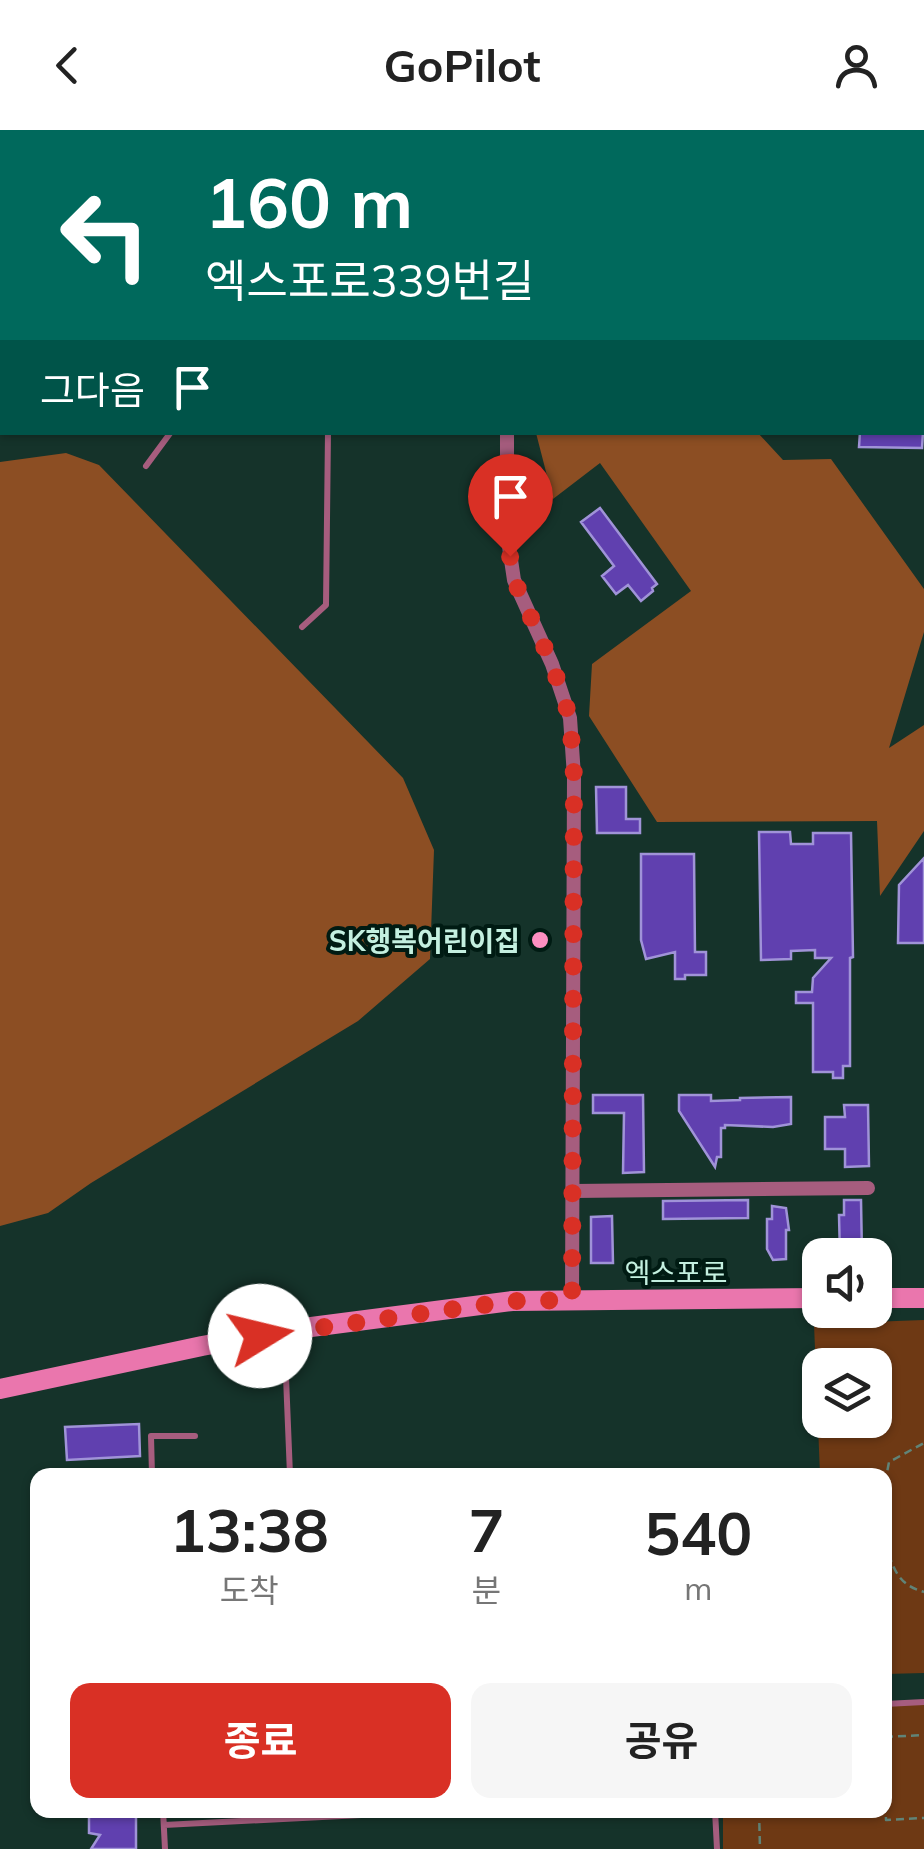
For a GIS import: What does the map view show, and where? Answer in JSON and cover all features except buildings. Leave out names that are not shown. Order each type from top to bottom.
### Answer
[{"type":"main road","name":"엑스포로","points":[[0,1389],[288,1330],[512,1301],[802,1298]]},
{"type":"main road","points":[[892,1298],[924,1298]]},
{"type":"street","points":[[507,435],[507,533],[514,580],[552,664],[570,718],[574,776],[572,1300]]},
{"type":"street","points":[[573,1191],[868,1188]]},
{"type":"lane","points":[[146,466],[169,435]]},
{"type":"lane","points":[[302,627],[326,604],[328,435]]},
{"type":"lane","points":[[288,1330],[290,1468]]},
{"type":"lane","points":[[152,1468],[150,1436],[195,1436]]},
{"type":"lane","points":[[892,1704],[924,1702]]},
{"type":"lane","points":[[164,1818],[164,1849]]},
{"type":"lane","points":[[164,1825],[301,1818]]},
{"type":"lane","points":[[715,1818],[717,1849]]},
{"type":"path","points":[[888,1468],[889,1462],[924,1443]]},
{"type":"path","points":[[892,1565],[908,1588],[924,1592]]},
{"type":"path","points":[[892,1736],[924,1735]]},
{"type":"path","points":[[758,1818],[760,1849]]},
{"type":"path","points":[[886,1818],[924,1818]]},
{"type":"shaded area","points":[[537,435],[760,435],[783,460],[831,459],[924,589],[924,632],[889,748],[924,725],[924,831],[880,896],[877,821],[657,822],[589,716],[592,664],[691,591],[600,463],[553,499]]},
{"type":"shaded area","points":[[66,453],[99,465],[403,778],[434,850],[430,959],[358,1021],[48,1213],[0,1226],[0,462]]},
{"type":"shaded area","points":[[924,1320],[924,1673],[892,1674],[892,1468],[820,1468],[819,1438],[892,1438],[892,1348],[815,1348],[814,1328],[892,1328],[892,1321]]},
{"type":"shaded area","points":[[924,1701],[924,1849],[723,1849],[723,1818],[892,1818],[892,1702]]},
{"type":"place","name":"SK행복어린이집","points":[[540,940]]},
{"type":"route","points":[[260,1336],[512,1301],[572,1300],[574,776],[570,718],[552,664],[514,580],[510,556]]}]
